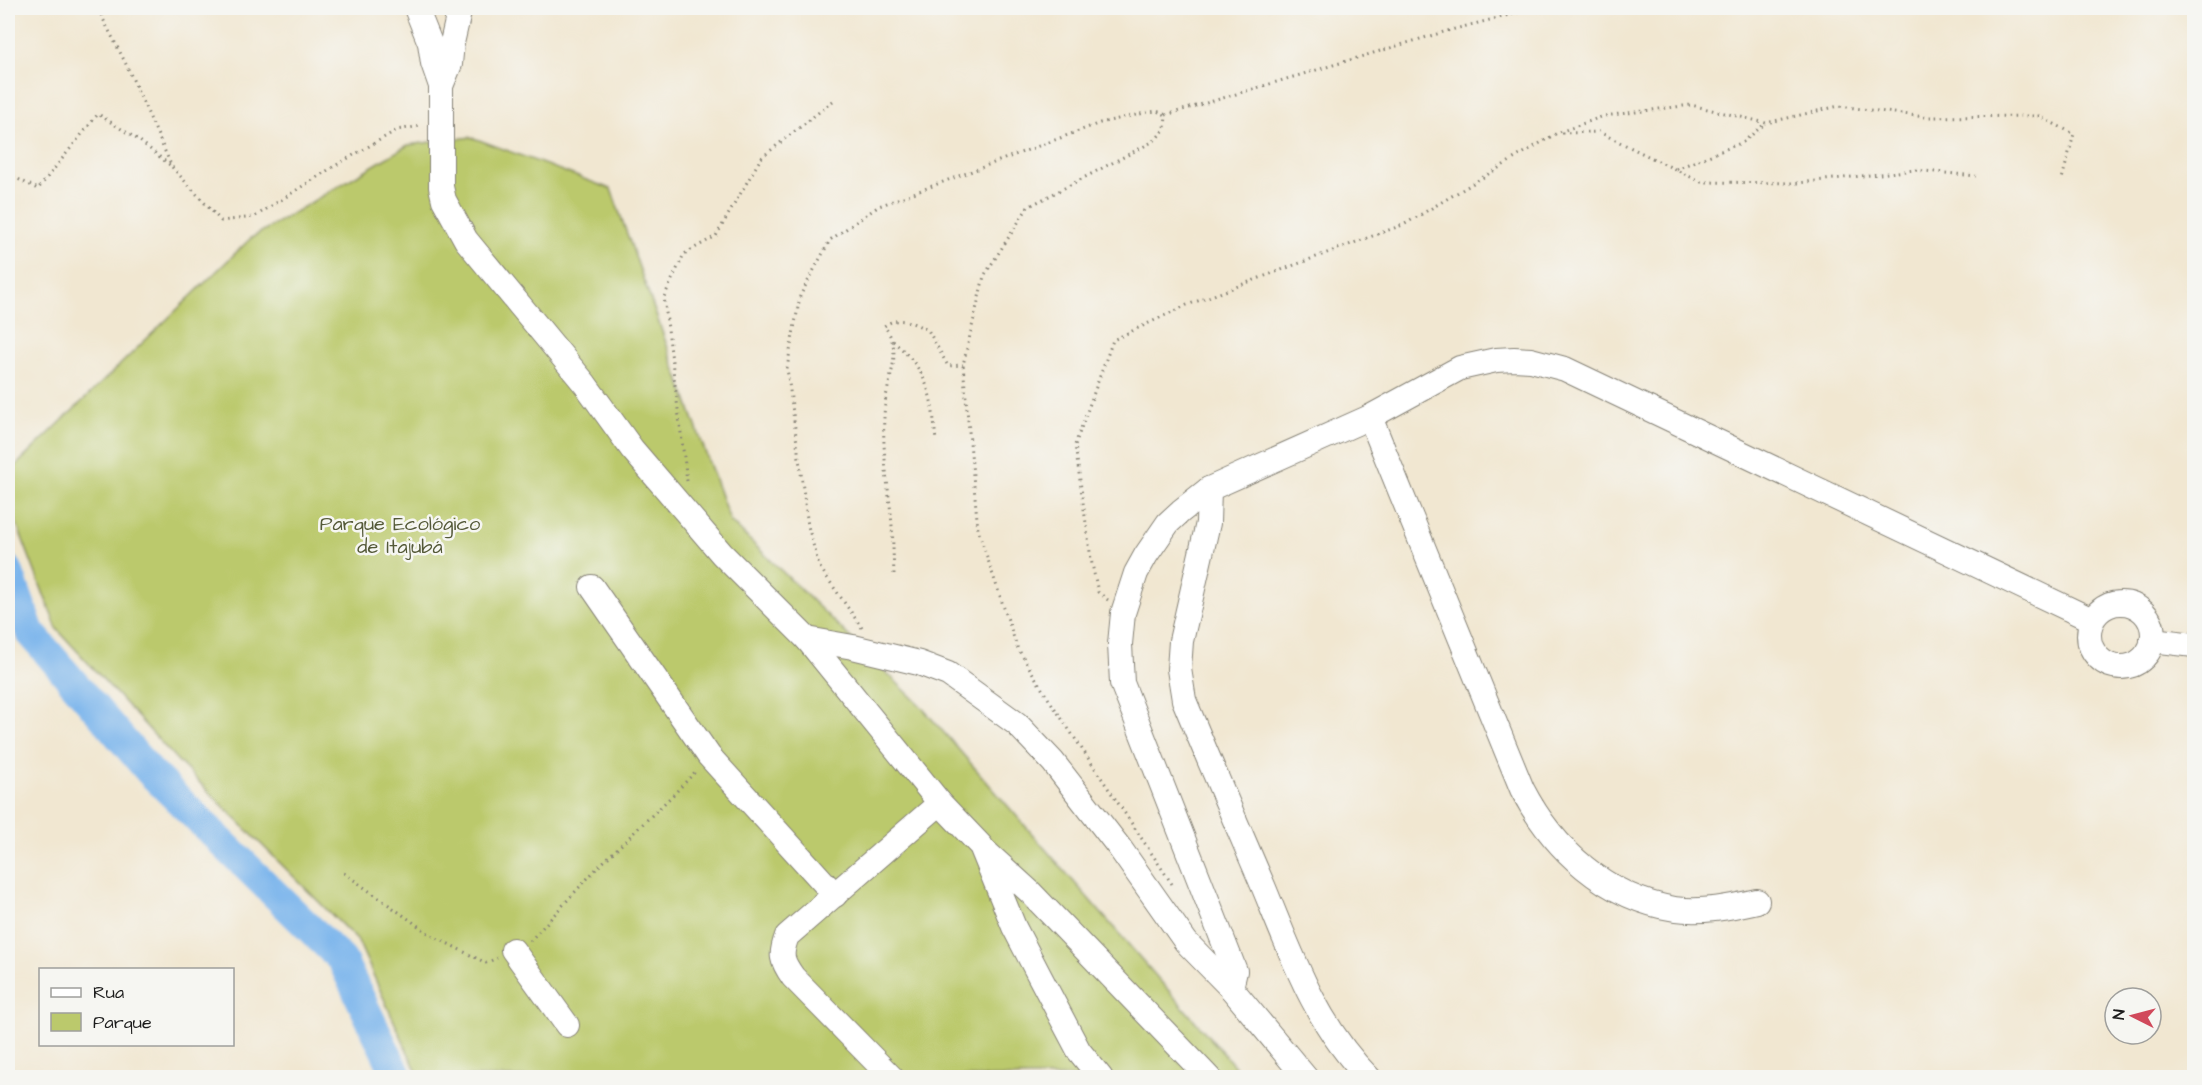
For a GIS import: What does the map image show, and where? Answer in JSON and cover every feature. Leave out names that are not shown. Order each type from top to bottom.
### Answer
[{"type":"street","points":[[417,8],[427,34],[441,86],[441,187],[444,200],[466,240],[585,384],[632,448],[722,554],[807,639],[940,803],[1030,892],[1209,1077]]},
{"type":"street","points":[[441,86],[450,64],[460,8]]},
{"type":"street","points":[[1231,988],[1235,971],[1122,683],[1120,644],[1123,613],[1136,573],[1157,537],[1181,511],[1209,489],[1370,417],[1460,368],[1478,363],[1514,359],[1565,369],[2092,621]]},
{"type":"street","points":[[1370,417],[1522,789],[1550,834],[1572,858],[1588,871],[1606,883],[1640,899],[1677,909],[1695,910],[1757,901]]},
{"type":"street","points":[[1209,489],[1208,523],[1181,641],[1179,669],[1184,700],[1304,983],[1329,1029],[1369,1077]]},
{"type":"street","points":[[592,587],[710,756],[835,895]]},
{"type":"street","points":[[2122,603],[2139,608],[2150,622],[2152,640],[2150,649],[2137,662],[2120,666],[2111,665],[2096,655],[2089,638],[2092,621],[2105,607],[2122,603]]},
{"type":"street","points":[[807,639],[919,663],[948,674],[1017,724],[1053,762],[1119,848],[1186,942],[1231,988],[1306,1077]]},
{"type":"street","points":[[2152,640],[2194,645]]},
{"type":"street","points":[[892,1077],[793,977],[784,965],[781,951],[787,936],[940,803]]},
{"type":"street","points":[[981,846],[1014,927],[1079,1051],[1101,1077]]},
{"type":"street","points":[[513,950],[567,1025]]},
{"type":"path","points":[[92,8],[99,11],[125,62],[172,167]]},
{"type":"path","points":[[876,653],[854,615],[819,566],[808,526],[787,368],[800,296],[830,240],[879,206],[1100,123],[1157,111],[1166,116],[1447,31],[1536,8]]},
{"type":"path","points":[[688,487],[664,297],[684,254],[717,236],[761,159],[833,101]]},
{"type":"path","points":[[1123,613],[1098,592],[1090,559],[1075,445],[1113,340],[1187,305],[1405,224],[1557,133],[1604,116],[1691,105],[1766,123]]},
{"type":"path","points":[[1677,169],[1743,142],[1766,123],[1839,105],[1926,117],[2039,116],[2074,134],[2062,179]]},
{"type":"path","points":[[8,174],[38,189],[98,114],[140,141],[172,167],[221,221],[254,217],[397,130],[441,124]]},
{"type":"path","points":[[1166,116],[1165,129],[1154,141],[1028,207],[984,276],[963,365],[978,530],[1017,647],[1044,692],[1175,888]]},
{"type":"path","points":[[1557,133],[1599,132],[1701,182],[1798,183],[1915,170],[1976,176]]},
{"type":"path","points":[[894,574],[892,518],[884,451],[885,406],[895,357],[892,335],[884,326],[891,321],[899,320],[911,322],[928,330],[948,366],[963,365]]},
{"type":"path","points":[[893,341],[908,354],[920,371],[932,398],[936,442]]},
{"type":"path","points":[[344,873],[431,935],[486,963],[529,942],[598,867],[710,756]]},
{"type":"green space","name":"Parque Ecológico de Itajubá","points":[[471,137],[611,189],[730,521],[919,704],[1244,1077],[419,1077],[358,941],[177,760],[57,629],[8,501],[8,473],[251,238],[408,145]]},
{"type":"waterway","points":[[8,570],[30,632],[150,772],[342,960],[398,1078]]}]
